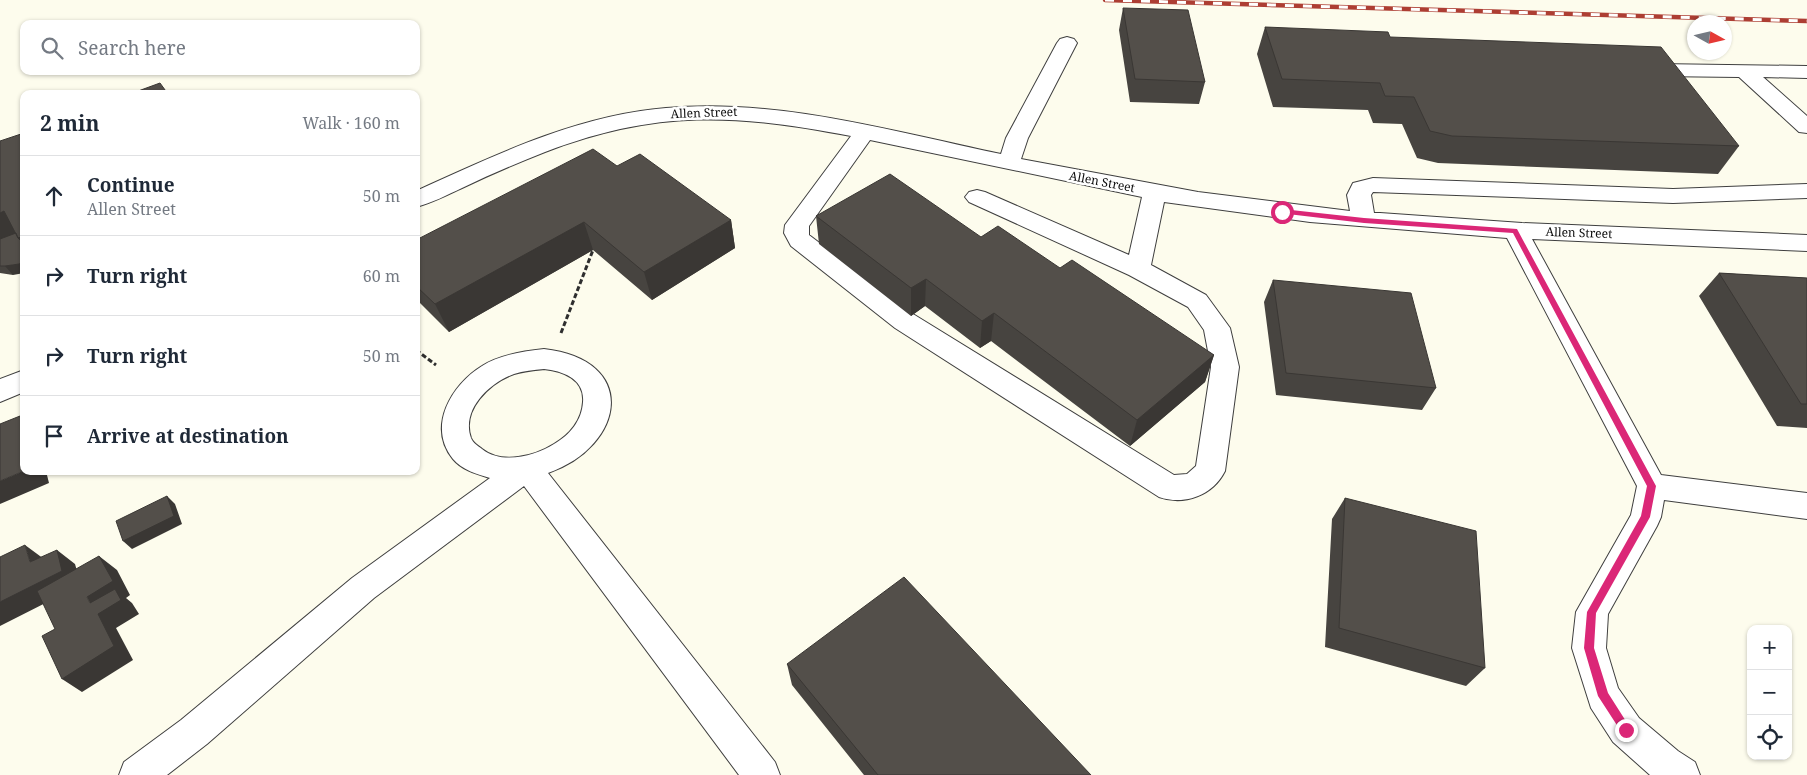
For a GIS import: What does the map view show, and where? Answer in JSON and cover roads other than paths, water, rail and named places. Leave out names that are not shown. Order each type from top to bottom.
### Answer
[{"type":"street","points":[[1008,162],[1017,138],[1067,43]]},
{"type":"street","points":[[1656,70],[1807,72]]},
{"type":"street","points":[[1744,71],[1807,127]]},
{"type":"street","name":"Allen Street","points":[[420,198],[523,153],[576,133],[619,121],[663,114],[703,111],[776,115],[1155,192],[1282,212],[1364,220],[1515,230],[1807,243]]},
{"type":"street","points":[[865,132],[796,225],[796,233],[800,240],[904,321],[1170,488],[1194,484],[1210,471],[1226,367],[1217,328],[1197,302],[1138,269],[977,197]]},
{"type":"street","points":[[1364,220],[1359,195],[1361,188],[1374,185],[1673,196],[1807,191]]},
{"type":"street","points":[[1138,269],[1155,192]]},
{"type":"street","points":[[1515,230],[1652,486],[1646,517],[1592,612],[1589,648],[1603,696],[1626,730],[1665,764],[1682,775]]},
{"type":"street","points":[[137,775],[194,732],[363,588],[526,468],[552,459],[575,445],[596,416],[598,397],[595,386],[585,372],[566,362],[544,359],[515,363],[492,373],[471,389],[458,407],[454,427],[461,448],[475,461],[496,468],[526,468]]},
{"type":"street","points":[[0,390],[20,382]]},
{"type":"street","points":[[526,468],[762,775]]},
{"type":"street","points":[[1652,486],[1807,506]]},
{"type":"railway","points":[[1105,0],[1807,21]]}]
